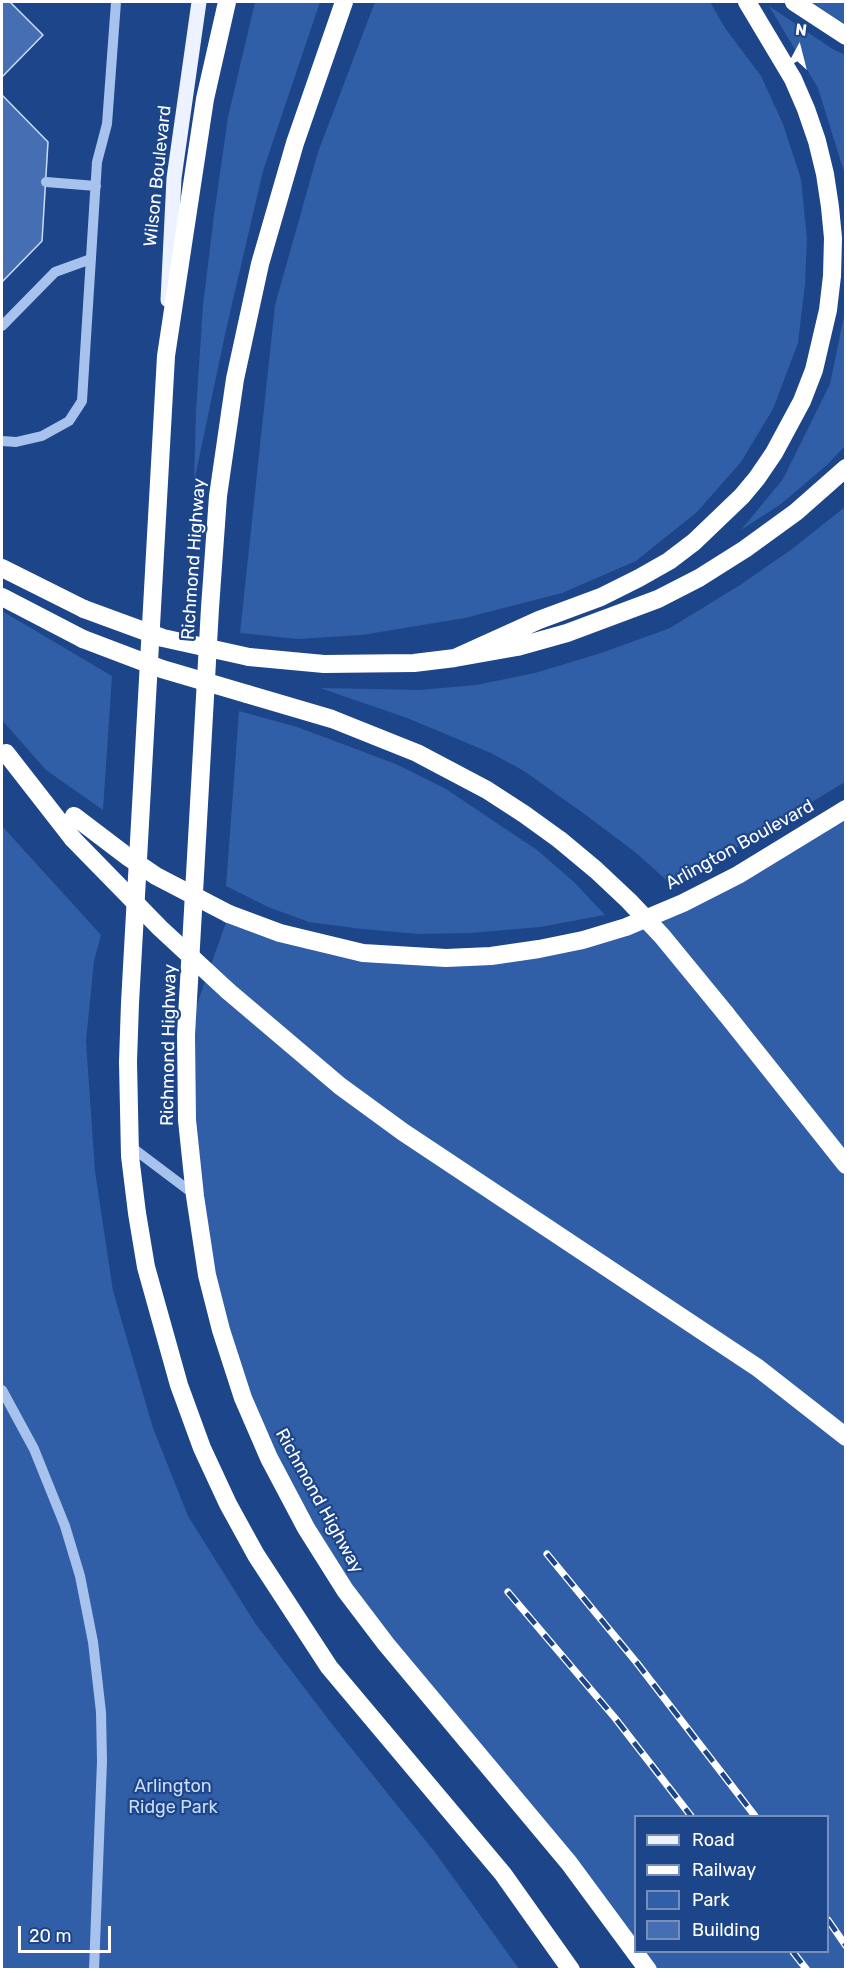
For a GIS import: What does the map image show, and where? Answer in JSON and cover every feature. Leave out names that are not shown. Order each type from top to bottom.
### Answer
[{"type":"highway","points":[[227,2],[205,99],[166,356],[130,1003],[129,1146],[136,1212],[146,1267],[179,1385],[194,1427],[228,1504],[256,1555],[329,1667],[503,1874],[571,1970]]},
{"type":"highway","name":"Richmond Highway","points":[[344,2],[295,143],[260,264],[235,379],[218,496],[186,1035],[187,1120],[195,1196],[207,1275],[221,1330],[243,1398],[269,1458],[306,1528],[345,1590],[386,1644],[568,1863],[634,1951]]},
{"type":"highway","points":[[455,658],[539,620],[601,597],[669,561],[694,542],[742,496],[757,478],[774,453],[802,401],[814,370],[828,310],[833,238],[830,207],[823,163],[806,109],[793,79],[747,2]]},
{"type":"highway","points":[[794,2],[846,36]]},
{"type":"highway","points":[[2,568],[84,609],[163,638],[249,657],[324,664],[414,663],[517,647],[567,633],[657,599],[699,578],[745,549],[796,512],[846,468]]},
{"type":"highway","points":[[2,597],[83,639],[162,669],[333,719],[417,753],[487,790],[524,814],[596,870],[662,936],[846,1165]]},
{"type":"highway","points":[[4,751],[73,839],[160,928],[228,991],[340,1086],[403,1132],[758,1368],[846,1437]]},
{"type":"highway","name":"Arlington Boulevard","points":[[4,751],[74,816],[156,876],[229,914],[280,933],[363,953],[446,958],[491,956],[583,940],[626,927],[683,903],[738,875],[846,809]]},
{"type":"highway","points":[[544,1929],[561,1970]]},
{"type":"highway","name":"Richmond Highway","points":[[635,1953],[648,1970]]},
{"type":"main road","name":"Wilson Boulevard","points":[[166,356],[174,177],[199,2]]},
{"type":"lane","points":[[2,441],[16,442],[42,436],[69,421],[82,401],[97,162],[107,124],[116,2]]},
{"type":"lane","points":[[46,182],[96,186]]},
{"type":"lane","points":[[2,326],[55,272],[91,260]]},
{"type":"lane","points":[[129,1146],[195,1196]]},
{"type":"lane","points":[[2,1390],[38,1457],[65,1526],[86,1601],[97,1665],[102,1761],[94,1970]]},
{"type":"green space","points":[[255,2],[320,2],[263,171],[194,482],[203,305],[214,215],[228,117]]},
{"type":"green space","points":[[375,2],[710,2],[725,28],[761,76],[783,124],[801,179],[807,239],[805,284],[798,343],[773,409],[741,462],[697,512],[636,561],[562,593],[465,618],[362,635],[298,639],[240,633],[275,305],[318,152]]},
{"type":"green space","points":[[811,2],[845,2],[845,24],[837,19]]},
{"type":"green space","points":[[769,6],[845,55],[845,175],[818,88]]},
{"type":"green space","points":[[845,311],[845,446],[827,465],[781,504],[741,530],[783,479],[830,384]]},
{"type":"green space","points":[[845,507],[845,782],[673,886],[635,852],[524,771],[491,753],[407,718],[320,688],[419,690],[476,685],[535,673],[601,653],[670,628],[740,585],[792,549]]},
{"type":"green space","points":[[2,611],[112,676],[103,810],[46,770],[2,720]]},
{"type":"green space","points":[[239,711],[297,727],[348,746],[398,765],[446,789],[537,850],[574,882],[605,915],[540,927],[471,933],[419,934],[309,922],[268,907],[226,886]]},
{"type":"green space","points":[[845,809],[845,1969],[648,1969],[635,1953],[829,1953],[829,1815],[634,1815],[634,1952],[386,1644],[269,1458],[207,1275],[186,1035],[229,914],[280,933],[446,958],[626,927]]},
{"type":"green space","name":"Arlington Ridge Park","points":[[2,826],[101,935],[94,961],[86,1041],[95,1171],[113,1291],[153,1428],[188,1516],[255,1623],[335,1728],[434,1851],[519,1969],[2,1969]]},
{"type":"building","points":[[2,2],[10,2],[43,35],[2,77]]},
{"type":"building","points":[[2,95],[48,142],[42,241],[2,282]]},
{"type":"railway","points":[[547,1554],[637,1663],[754,1815]]},
{"type":"railway","points":[[508,1592],[615,1718],[690,1815]]},
{"type":"railway","points":[[829,1921],[846,1946]]},
{"type":"railway","points":[[794,1953],[807,1970]]}]
